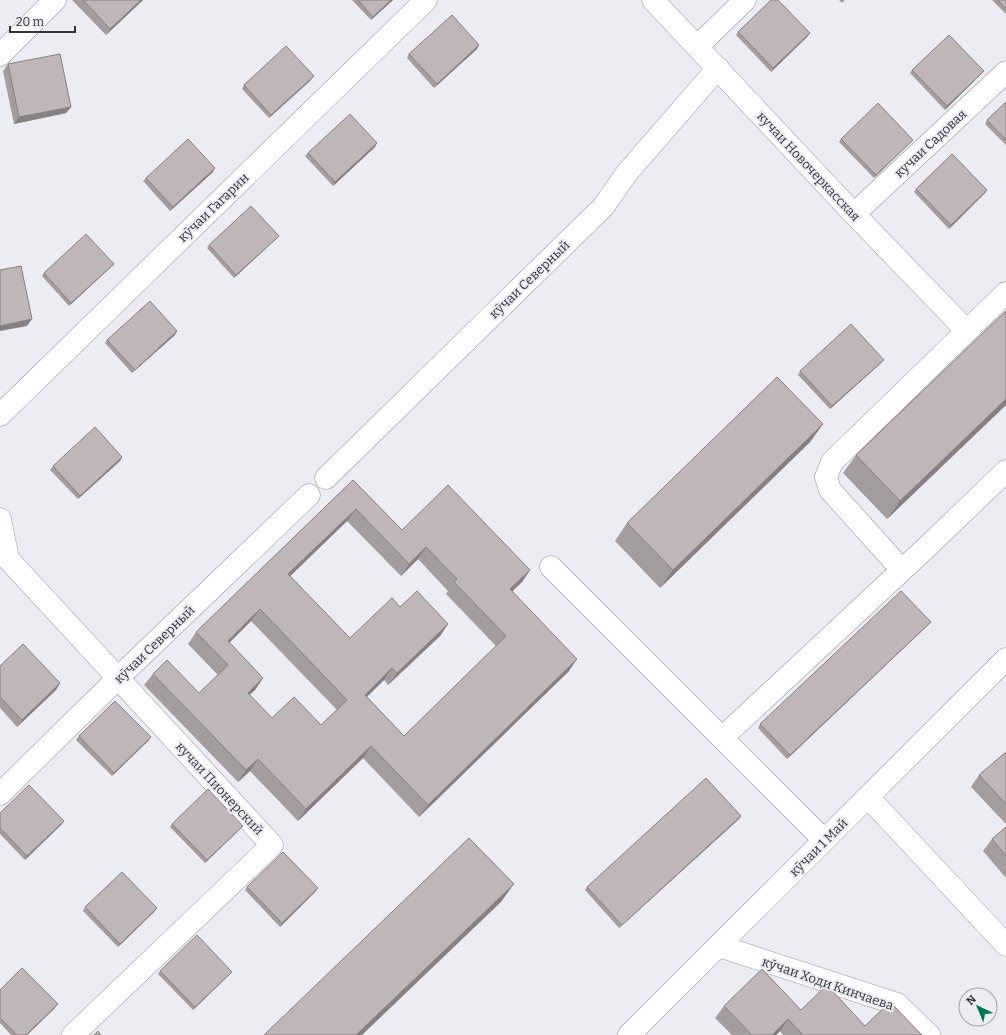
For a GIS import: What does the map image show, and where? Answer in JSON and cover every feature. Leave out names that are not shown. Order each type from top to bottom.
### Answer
[{"type":"street","points":[[0,55],[55,0]]},
{"type":"street","name":"кӯчаи Гагарин","points":[[0,415],[426,0]]},
{"type":"street","name":"кучаи Новочеркасская","points":[[653,0],[854,214],[967,331]]},
{"type":"street","points":[[697,47],[745,0]]},
{"type":"street","name":"кӯчаи Северный","points":[[326,478],[604,206],[626,174],[718,68]]},
{"type":"street","name":"кучаи Садовая","points":[[854,214],[1006,72]]},
{"type":"street","points":[[902,570],[830,490],[826,477],[832,462],[1006,293]]},
{"type":"street","points":[[722,738],[1006,471]]},
{"type":"street","name":"кӯчаи Северный","points":[[0,794],[118,678],[309,495]]},
{"type":"street","name":"кучаи Пионерский","points":[[0,520],[8,559],[272,845],[73,1035]]},
{"type":"street","points":[[551,567],[824,840]]},
{"type":"street","name":"кӯчаи 1 Май","points":[[629,1035],[1006,659]]},
{"type":"street","points":[[868,796],[1006,945]]},
{"type":"street","name":"кӯчаи Ходи Кинчаева","points":[[719,946],[897,1004],[929,1035]]},
{"type":"building","points":[[83,0],[141,0],[110,29]]},
{"type":"building","points":[[358,0],[391,0],[373,17]]},
{"type":"building","points":[[771,0],[778,0],[810,33],[773,68],[738,32]]},
{"type":"building","points":[[998,0],[1006,0],[1006,9]]},
{"type":"building","points":[[452,15],[479,45],[437,84],[409,54]]},
{"type":"building","points":[[949,35],[984,71],[947,106],[912,70]]},
{"type":"building","points":[[286,46],[314,76],[271,115],[244,85]]},
{"type":"building","points":[[60,54],[71,107],[19,117],[8,64]]},
{"type":"building","points":[[1006,102],[1006,140],[987,120]]},
{"type":"building","points":[[878,103],[913,140],[876,175],[841,139]]},
{"type":"building","points":[[350,114],[377,143],[335,182],[308,153]]},
{"type":"building","points":[[188,139],[215,168],[173,207],[146,178]]},
{"type":"building","points":[[952,154],[987,190],[951,225],[916,189]]},
{"type":"building","points":[[251,206],[279,236],[236,275],[209,245]]},
{"type":"building","points":[[86,234],[114,264],[71,303],[44,273]]},
{"type":"building","points":[[21,266],[32,319],[0,326],[0,270]]},
{"type":"building","points":[[150,301],[177,331],[135,370],[107,340]]},
{"type":"building","points":[[1006,311],[1006,399],[900,501],[856,455]]},
{"type":"building","points":[[851,324],[884,360],[832,406],[800,371]]},
{"type":"building","points":[[777,377],[823,424],[673,570],[627,523]]},
{"type":"building","points":[[95,427],[122,457],[80,496],[53,466]]},
{"type":"building","points":[[353,480],[402,530],[448,485],[530,570],[510,589],[577,659],[428,805],[371,746],[306,809],[258,759],[246,770],[153,674],[167,660],[199,693],[228,665],[196,632]],"holes":[[[356,509],[409,564],[426,547],[457,579],[454,582],[506,636],[404,736],[365,695],[392,668],[397,673],[448,624],[417,591],[400,607],[392,598],[350,638],[288,574]],[[260,609],[347,700],[321,725],[294,697],[272,718],[248,693],[263,678],[228,641]]]},
{"type":"building","points":[[901,591],[931,622],[790,755],[760,724]]},
{"type":"building","points":[[23,644],[60,683],[22,720],[0,697],[0,666]]},
{"type":"building","points":[[115,701],[151,737],[114,773],[79,736]]},
{"type":"building","points":[[1006,752],[1006,804],[979,775]]},
{"type":"building","points":[[706,778],[741,816],[622,925],[587,887]]},
{"type":"building","points":[[29,785],[64,821],[27,856],[0,828],[0,813]]},
{"type":"building","points":[[208,789],[243,826],[207,860],[172,824]]},
{"type":"building","points":[[1006,827],[1006,856],[992,839]]},
{"type":"building","points":[[469,838],[514,884],[356,1035],[264,1035]]},
{"type":"building","points":[[283,852],[318,888],[282,923],[247,887]]},
{"type":"building","points":[[122,872],[157,908],[120,944],[85,907]]},
{"type":"building","points":[[197,935],[232,972],[195,1007],[160,971]]},
{"type":"building","points":[[22,968],[58,1004],[26,1035],[17,1035],[0,1018],[0,990]]},
{"type":"building","points":[[762,969],[801,1010],[827,985],[865,1026],[890,1002],[922,1035],[803,1035],[788,1019],[772,1035],[752,1035],[724,1006]]},
{"type":"building","points":[[98,1031],[101,1035],[94,1035]]}]
